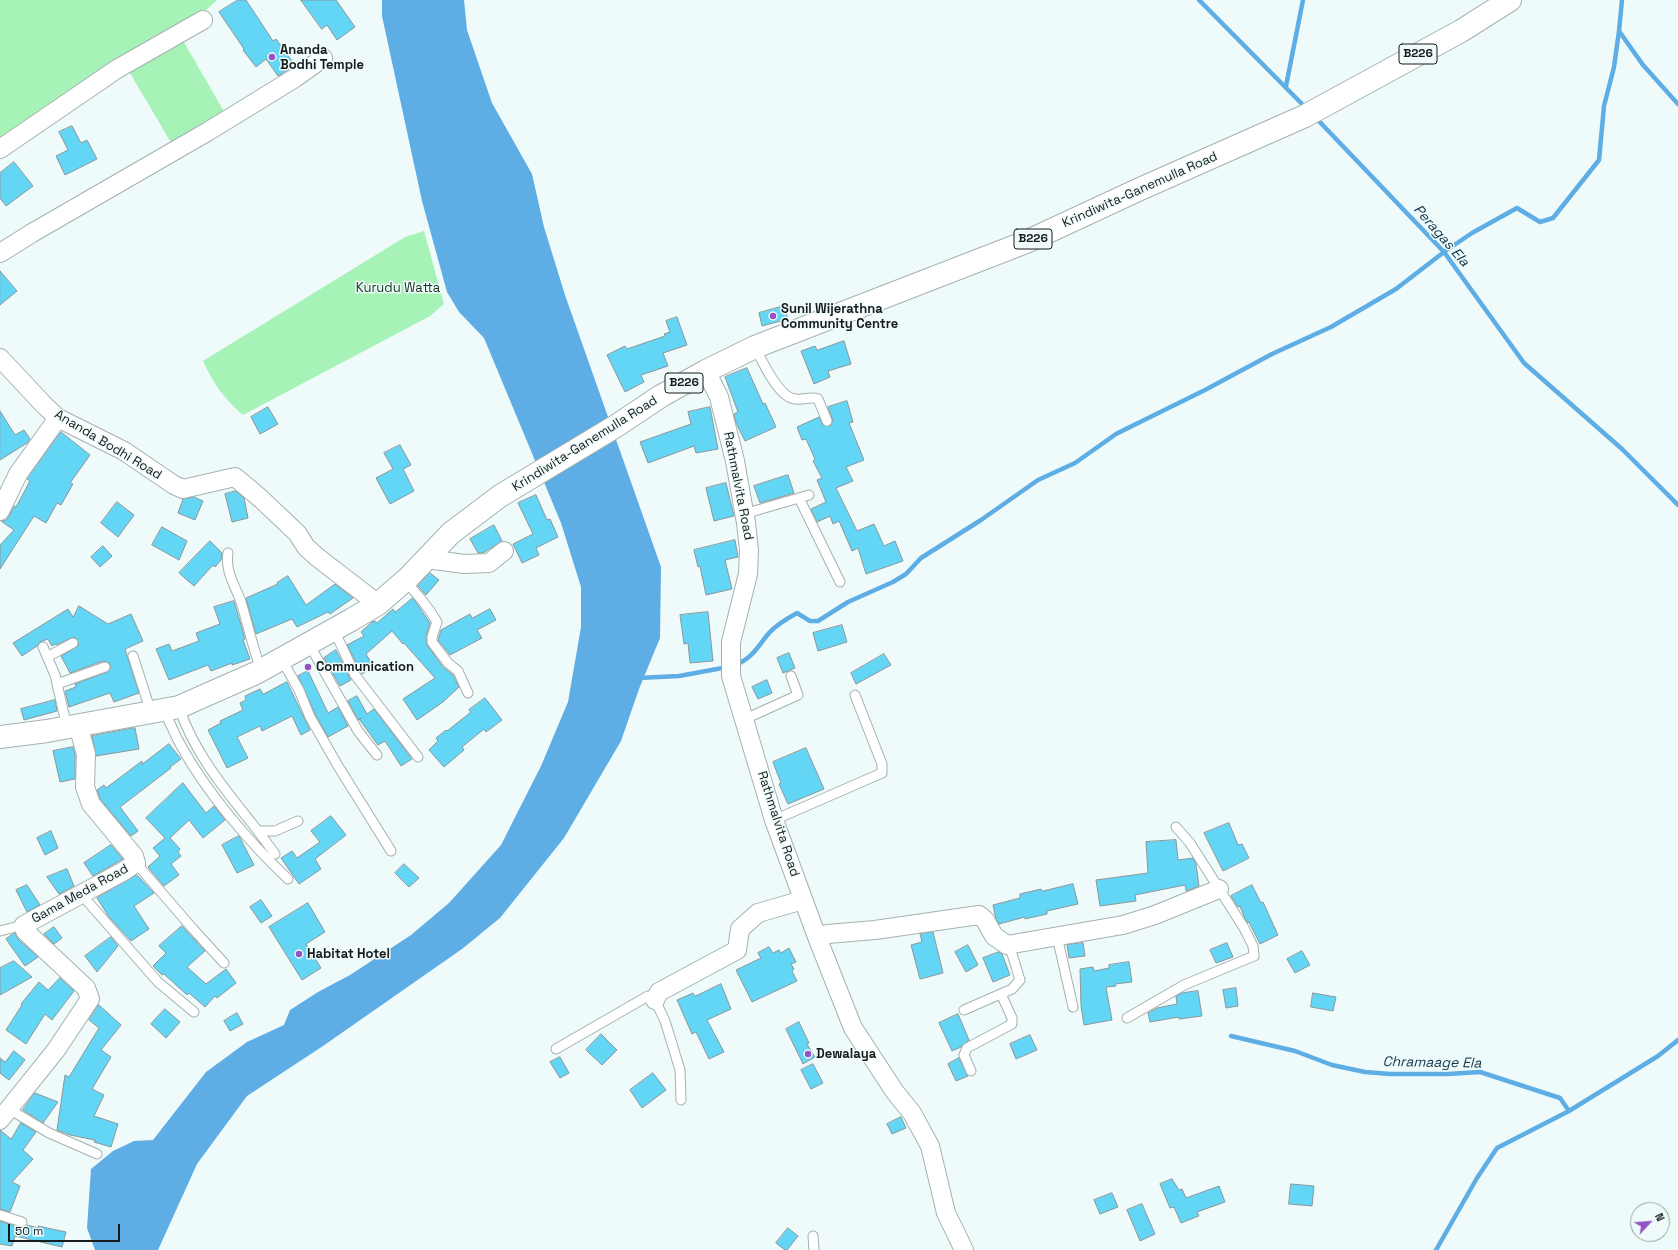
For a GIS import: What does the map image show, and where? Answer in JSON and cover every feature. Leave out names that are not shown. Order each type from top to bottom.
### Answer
[{"type":"main road","name":"Krindiwita-Ganemulla Road","points":[[0,737],[165,710],[282,660],[378,604],[405,581],[451,533],[500,496],[616,426],[661,396],[706,371],[755,347],[1026,242],[1140,189],[1305,116],[1461,31],[1510,0]]},
{"type":"street","points":[[0,149],[117,69],[203,20]]},
{"type":"street","points":[[0,253],[207,132],[295,78],[323,58]]},
{"type":"street","name":"Ananda Bodhi Road","points":[[0,358],[44,406],[58,418],[124,451],[174,485],[183,489],[235,477],[260,498],[291,528],[306,547],[317,557],[378,604]]},
{"type":"street","name":"Rathmalvita Road","points":[[706,371],[719,397],[735,461],[750,550],[748,574],[731,642],[731,670],[774,820],[817,937],[853,1028],[895,1092],[912,1113],[930,1146],[946,1213],[964,1250]]},
{"type":"street","points":[[0,511],[18,474],[58,418]]},
{"type":"street","points":[[427,559],[464,564],[489,563],[504,551]]},
{"type":"street","name":"Gama Meda Road","points":[[4,1114],[56,1050],[90,999],[86,988],[24,931],[24,925],[124,871],[136,862],[134,856],[91,804],[85,787],[86,754],[73,726]]},
{"type":"street","points":[[817,937],[828,934],[875,930],[980,915],[985,920],[994,936],[1007,945],[1123,925],[1155,915],[1219,889]]},
{"type":"street","points":[[655,1000],[659,992],[736,950],[740,929],[758,913],[803,900]]},
{"type":"lane","points":[[755,347],[772,378],[785,395],[795,400],[808,398],[818,399],[827,421]]},
{"type":"lane","points":[[744,514],[809,495]]},
{"type":"lane","points":[[799,498],[840,582]]},
{"type":"lane","points":[[228,553],[228,572],[240,600],[261,670]]},
{"type":"lane","points":[[405,581],[424,601],[432,613],[437,622],[432,637],[432,642],[448,663],[458,671],[468,693]]},
{"type":"lane","points":[[334,630],[355,675],[418,757]]},
{"type":"lane","points":[[47,657],[73,643]]},
{"type":"lane","points":[[309,644],[358,730],[377,755]]},
{"type":"lane","points":[[43,647],[73,726]]},
{"type":"lane","points":[[133,656],[165,710],[180,744],[200,776],[223,807],[288,880]]},
{"type":"lane","points":[[282,660],[310,717],[338,766],[392,851]]},
{"type":"lane","points":[[56,684],[105,667]]},
{"type":"lane","points":[[745,719],[798,695],[791,676]]},
{"type":"lane","points":[[774,820],[882,773],[882,764],[855,696]]},
{"type":"lane","points":[[165,710],[185,727],[196,747],[221,784],[275,854]]},
{"type":"lane","points":[[258,831],[275,831],[298,821]]},
{"type":"lane","points":[[1126,1018],[1184,985],[1254,956],[1254,946],[1190,843],[1176,827]]},
{"type":"lane","points":[[136,862],[224,963]]},
{"type":"lane","points":[[81,894],[158,982],[194,1012]]},
{"type":"lane","points":[[0,931],[24,925]]},
{"type":"lane","points":[[1057,936],[1073,1007]]},
{"type":"lane","points":[[964,1010],[1012,989],[1020,980],[1009,944]]},
{"type":"lane","points":[[971,1071],[964,1055],[967,1048],[1012,1024],[1012,1018],[1001,994]]},
{"type":"lane","points":[[556,1049],[648,996],[655,1000],[665,1021],[680,1070],[681,1100]]},
{"type":"lane","points":[[4,1114],[97,1154]]},
{"type":"lane","points":[[0,1215],[22,1222]]},
{"type":"lane","points":[[813,1236],[814,1250]]},
{"type":"green space","points":[[0,0],[217,0],[205,11],[136,48],[0,138]]},
{"type":"green space","points":[[181,37],[226,115],[173,146],[127,68]]},
{"type":"green space","name":"Kurudu Watta","points":[[424,231],[444,304],[430,316],[243,415],[225,397],[215,384],[203,361],[405,237]]},
{"type":"water","points":[[382,0],[464,0],[467,30],[492,103],[532,174],[544,227],[565,295],[661,567],[660,638],[639,689],[621,741],[564,838],[500,918],[462,949],[323,1046],[247,1096],[197,1164],[158,1250],[95,1250],[87,1228],[91,1169],[113,1151],[134,1141],[153,1140],[206,1072],[247,1042],[284,1025],[290,1010],[318,992],[350,975],[411,935],[449,903],[501,845],[541,766],[568,702],[581,627],[581,587],[561,523],[484,338],[459,312],[447,292],[422,201],[382,16]]},
{"type":"building","points":[[238,0],[246,0],[273,41],[276,39],[295,65],[278,76],[266,59],[256,67],[243,50],[244,49],[219,12]]},
{"type":"building","points":[[301,0],[336,0],[355,27],[337,40],[327,25],[322,29]]},
{"type":"building","points":[[72,126],[81,143],[87,140],[97,159],[65,175],[56,156],[68,150],[59,132]]},
{"type":"building","points":[[14,162],[33,186],[6,206],[0,198],[0,173]]},
{"type":"building","points":[[0,271],[17,291],[0,305]]},
{"type":"building","name":"Sunil Wijerathna Community Centre","points":[[784,306],[788,319],[762,326],[759,313]]},
{"type":"building","points":[[677,317],[687,345],[663,353],[668,366],[641,375],[644,382],[625,392],[607,355],[625,346],[627,349],[665,336],[664,334],[670,332],[666,321]]},
{"type":"building","points":[[844,341],[851,364],[828,371],[830,377],[814,384],[801,351],[815,346],[817,350]]},
{"type":"building","points":[[747,368],[763,404],[765,403],[776,427],[745,441],[736,423],[734,414],[738,412],[725,377]]},
{"type":"building","points":[[847,401],[853,422],[849,423],[864,460],[846,467],[853,481],[836,488],[857,531],[874,524],[884,546],[895,541],[903,561],[866,574],[858,548],[852,551],[839,521],[833,524],[830,516],[817,522],[811,509],[826,502],[817,480],[822,478],[813,461],[815,459],[806,439],[802,440],[797,427],[819,417],[823,425],[830,426],[833,421],[828,407]]},
{"type":"building","points":[[268,407],[278,424],[260,434],[251,417]]},
{"type":"building","points":[[710,407],[718,449],[696,453],[694,446],[648,463],[640,442],[691,424],[688,412]]},
{"type":"building","points":[[0,411],[15,435],[24,430],[30,439],[27,443],[0,460]]},
{"type":"building","points":[[61,432],[90,455],[70,483],[73,484],[61,505],[57,503],[46,523],[34,516],[0,569],[0,545],[14,530],[1,521],[6,520],[14,506],[16,507],[30,481],[27,479]]},
{"type":"building","points":[[400,445],[411,465],[403,469],[414,491],[390,504],[376,478],[393,469],[384,453]]},
{"type":"building","points":[[788,475],[794,493],[760,503],[754,486]]},
{"type":"building","points":[[726,483],[734,516],[714,521],[706,488]]},
{"type":"building","points":[[236,491],[244,498],[248,518],[232,522],[225,494]]},
{"type":"building","points":[[536,495],[547,520],[550,519],[558,537],[536,548],[539,555],[522,563],[513,544],[533,534],[518,503]]},
{"type":"building","points":[[194,497],[203,501],[195,520],[178,513],[183,499]]},
{"type":"building","points":[[117,502],[134,515],[118,537],[101,523]]},
{"type":"building","points":[[494,525],[502,541],[483,553],[478,553],[470,539]]},
{"type":"building","points":[[162,527],[187,541],[179,560],[152,545]]},
{"type":"building","points":[[735,540],[738,557],[725,560],[732,589],[706,595],[700,566],[698,567],[694,550]]},
{"type":"building","points":[[210,541],[222,553],[221,560],[215,567],[213,565],[194,586],[179,573]]},
{"type":"building","points":[[103,546],[112,556],[100,567],[91,557]]},
{"type":"building","points":[[430,573],[439,580],[426,595],[418,586]]},
{"type":"building","points":[[288,576],[306,605],[335,584],[353,598],[330,614],[328,612],[297,627],[292,619],[256,634],[246,598],[278,584],[277,583]]},
{"type":"building","points":[[413,598],[430,623],[426,637],[427,645],[443,667],[453,675],[459,687],[443,702],[417,720],[403,699],[435,678],[404,643],[403,644],[392,631],[366,654],[374,667],[362,674],[347,645],[364,636],[361,632],[372,622],[375,621],[377,623],[393,609],[395,612]]},
{"type":"building","points":[[234,601],[245,639],[243,640],[250,659],[232,665],[232,663],[211,671],[208,665],[169,680],[156,649],[169,644],[172,651],[199,641],[196,633],[220,624],[214,607]]},
{"type":"building","points":[[79,606],[108,624],[131,614],[143,641],[125,649],[139,693],[114,702],[110,693],[69,707],[65,691],[76,687],[75,684],[107,672],[111,668],[109,663],[103,661],[70,673],[61,656],[78,646],[78,641],[74,637],[52,646],[48,639],[40,642],[37,646],[22,656],[13,643],[68,609],[73,617]]},
{"type":"building","points":[[490,609],[496,620],[477,630],[482,638],[450,655],[438,640],[441,630],[470,614],[472,618]]},
{"type":"building","points":[[708,612],[713,661],[690,663],[688,643],[684,644],[680,615]]},
{"type":"building","points":[[842,625],[847,642],[818,651],[813,633]]},
{"type":"building","points":[[336,650],[351,680],[340,686],[324,658]]},
{"type":"building","points":[[789,653],[795,668],[783,673],[777,658]]},
{"type":"building","points":[[884,654],[891,665],[856,684],[851,673]]},
{"type":"building","points":[[308,671],[328,713],[338,707],[348,726],[328,737],[315,714],[298,676]]},
{"type":"building","points":[[767,680],[772,693],[758,699],[752,687]]},
{"type":"building","points":[[287,682],[310,730],[301,735],[292,716],[262,731],[260,726],[237,737],[248,758],[227,768],[208,730],[221,723],[220,721],[243,710],[240,703],[246,700],[245,696],[260,689],[263,694]]},
{"type":"building","points":[[357,696],[367,714],[374,709],[412,759],[401,766],[385,741],[378,745],[359,719],[358,720],[348,701]]},
{"type":"building","points":[[485,698],[502,720],[486,732],[484,729],[462,747],[464,750],[444,767],[429,750],[438,741],[436,738],[471,712],[469,710]]},
{"type":"building","points":[[55,700],[57,711],[24,720],[21,709]]},
{"type":"building","points":[[135,728],[139,749],[96,756],[92,736]]},
{"type":"building","points":[[169,744],[181,759],[120,807],[138,831],[131,836],[100,799],[97,790],[104,785],[106,788],[142,761],[142,764]]},
{"type":"building","points":[[73,747],[75,755],[75,779],[60,782],[53,751]]},
{"type":"building","points":[[806,748],[824,789],[788,804],[779,784],[781,783],[773,762]]},
{"type":"building","points":[[183,783],[206,813],[214,806],[225,820],[203,838],[189,820],[170,838],[180,849],[178,852],[181,856],[171,864],[179,875],[164,886],[148,867],[160,856],[153,848],[165,838],[146,818]]},
{"type":"building","points":[[331,816],[346,835],[315,859],[321,869],[299,884],[281,858],[292,851],[297,858],[320,842],[311,831]]},
{"type":"building","points":[[1229,823],[1238,845],[1242,844],[1249,858],[1223,871],[1204,833]]},
{"type":"building","points":[[51,831],[58,848],[45,855],[37,838]]},
{"type":"building","points":[[239,836],[254,865],[237,873],[222,845]]},
{"type":"building","points":[[1176,840],[1178,860],[1193,858],[1196,864],[1199,886],[1186,891],[1185,885],[1135,895],[1136,901],[1100,906],[1096,880],[1148,873],[1146,842]]},
{"type":"building","points":[[111,845],[123,859],[93,876],[84,863]]},
{"type":"building","points":[[404,864],[419,878],[409,887],[395,873]]},
{"type":"building","points":[[67,869],[74,886],[59,894],[47,877]]},
{"type":"building","points":[[137,875],[154,893],[134,906],[149,929],[131,941],[109,917],[97,898]]},
{"type":"building","points":[[1073,884],[1078,904],[1047,911],[1047,914],[1025,919],[1025,917],[999,924],[996,919],[993,905],[1020,898],[1020,894]]},
{"type":"building","points":[[27,885],[40,905],[27,912],[16,890]]},
{"type":"building","points":[[1252,885],[1261,903],[1263,902],[1278,935],[1260,944],[1249,922],[1248,923],[1245,919],[1240,906],[1238,907],[1231,896]]},
{"type":"building","points":[[261,900],[272,916],[261,923],[250,907]]},
{"type":"building","name":"Habitat Hotel","points":[[308,903],[325,932],[306,944],[321,968],[302,980],[269,927]]},
{"type":"building","points":[[182,926],[205,951],[187,967],[206,984],[226,969],[236,983],[217,998],[215,996],[205,1007],[189,993],[187,995],[153,966],[166,953],[159,946]]},
{"type":"building","points":[[54,927],[62,938],[54,944],[44,934]]},
{"type":"building","points":[[933,932],[943,973],[920,979],[911,945],[922,942],[920,934]]},
{"type":"building","points":[[15,933],[18,939],[38,957],[25,966],[6,939]]},
{"type":"building","points":[[111,937],[118,946],[97,972],[85,956]]},
{"type":"building","points":[[1083,943],[1085,956],[1069,958],[1067,945]]},
{"type":"building","points":[[1227,943],[1233,957],[1216,963],[1210,950]]},
{"type":"building","points":[[968,945],[978,965],[966,972],[955,952]]},
{"type":"building","points":[[769,947],[773,953],[779,950],[781,953],[789,948],[796,962],[791,964],[794,969],[792,971],[797,981],[752,1002],[736,970],[761,958],[758,953]]},
{"type":"building","points":[[1302,951],[1310,965],[1295,973],[1287,959]]},
{"type":"building","points":[[999,952],[1002,954],[1010,975],[993,982],[983,958]]},
{"type":"building","points":[[14,961],[32,977],[0,995],[0,968]]},
{"type":"building","points":[[1129,962],[1132,982],[1115,984],[1116,986],[1106,987],[1112,1020],[1084,1025],[1081,1006],[1080,969],[1093,967],[1094,971],[1109,968],[1109,965]]},
{"type":"building","points":[[60,978],[74,991],[52,1020],[45,1014],[26,1044],[6,1030],[22,1005],[21,1004],[39,982],[48,990]]},
{"type":"building","points":[[721,984],[731,1009],[707,1020],[724,1052],[709,1059],[696,1032],[692,1034],[677,1000],[693,993],[695,996]]},
{"type":"building","points":[[1236,988],[1238,1006],[1226,1008],[1223,990]]},
{"type":"building","points":[[1198,991],[1202,1016],[1179,1019],[1179,1017],[1150,1022],[1148,1013],[1157,1008],[1177,1004],[1176,996],[1182,993]]},
{"type":"building","points":[[1313,993],[1336,997],[1333,1011],[1311,1007]]},
{"type":"building","points":[[99,1005],[121,1025],[101,1050],[111,1057],[92,1089],[104,1095],[94,1116],[118,1124],[111,1147],[94,1142],[95,1140],[70,1135],[57,1130],[65,1075],[69,1077],[99,1028],[89,1020]]},
{"type":"building","points":[[165,1009],[180,1022],[166,1038],[151,1024]]},
{"type":"building","points":[[237,1013],[243,1024],[230,1031],[224,1021]]},
{"type":"building","points":[[958,1014],[969,1040],[961,1047],[952,1051],[939,1023]]},
{"type":"building","points":[[799,1022],[809,1043],[807,1044],[815,1057],[803,1064],[786,1029]]},
{"type":"building","points":[[601,1034],[617,1050],[602,1065],[586,1050]]},
{"type":"building","points":[[1030,1035],[1037,1050],[1016,1059],[1010,1044]]},
{"type":"building","points":[[14,1051],[25,1060],[9,1080],[0,1073],[0,1058],[5,1062]]},
{"type":"building","points":[[560,1057],[569,1073],[560,1078],[550,1062]]},
{"type":"building","points":[[959,1058],[968,1076],[956,1081],[948,1064]]},
{"type":"building","points":[[813,1064],[823,1083],[811,1089],[801,1070]]},
{"type":"building","points":[[653,1073],[666,1090],[642,1108],[630,1090]]},
{"type":"building","points":[[35,1093],[58,1102],[43,1123],[23,1110]]},
{"type":"building","points":[[901,1117],[906,1128],[892,1134],[887,1124]]},
{"type":"building","points":[[21,1123],[36,1132],[23,1150],[33,1159],[12,1182],[20,1186],[10,1212],[0,1209],[0,1130],[11,1139]]},
{"type":"building","points":[[1172,1179],[1179,1190],[1182,1189],[1186,1198],[1219,1186],[1225,1202],[1197,1212],[1199,1216],[1181,1223],[1174,1207],[1170,1208],[1160,1184]]},
{"type":"building","points":[[1291,1184],[1314,1186],[1312,1206],[1289,1204]]},
{"type":"building","points":[[1112,1193],[1118,1207],[1100,1214],[1094,1200]]},
{"type":"building","points":[[1142,1204],[1155,1234],[1140,1241],[1127,1210]]},
{"type":"building","points":[[0,1221],[21,1228],[27,1225],[66,1232],[62,1247],[15,1236],[12,1246],[0,1244]]},
{"type":"building","points":[[788,1228],[798,1236],[787,1250],[785,1250],[776,1243]]},
{"type":"waterway","name":"Peragas Ela","points":[[1199,0],[1306,108]]},
{"type":"waterway","points":[[1286,86],[1303,0]]},
{"type":"waterway","points":[[1622,0],[1619,31],[1643,65],[1678,104]]},
{"type":"waterway","points":[[735,665],[750,656],[772,630],[790,617],[797,613],[810,621],[818,621],[848,602],[893,582],[906,574],[921,558],[981,520],[1038,480],[1075,463],[1116,434],[1205,390],[1272,354],[1331,327],[1396,289],[1444,252],[1472,233],[1517,208],[1540,222],[1553,218],[1599,160],[1604,106],[1614,67],[1619,31]]},
{"type":"waterway","name":"Peragas Ela","points":[[1316,118],[1444,252],[1524,363],[1622,449],[1678,505]]},
{"type":"waterway","points":[[638,678],[679,676],[728,667]]},
{"type":"waterway","name":"Chramaage Ela","points":[[1231,1036],[1295,1051],[1332,1065],[1365,1072],[1390,1074],[1448,1074],[1480,1072],[1560,1098],[1569,1111],[1658,1056],[1678,1040]]},
{"type":"waterway","points":[[1436,1250],[1477,1178],[1497,1148],[1569,1111]]},
{"type":"place","name":"Ananda Bodhi Temple","points":[[272,57]]},
{"type":"place","name":"Sunil Wijerathna Community Centre","points":[[773,316]]},
{"type":"place","name":"Communication","points":[[308,667]]},
{"type":"place","name":"Habitat Hotel","points":[[299,954]]},
{"type":"place","name":"Dewalaya","points":[[808,1054]]}]
